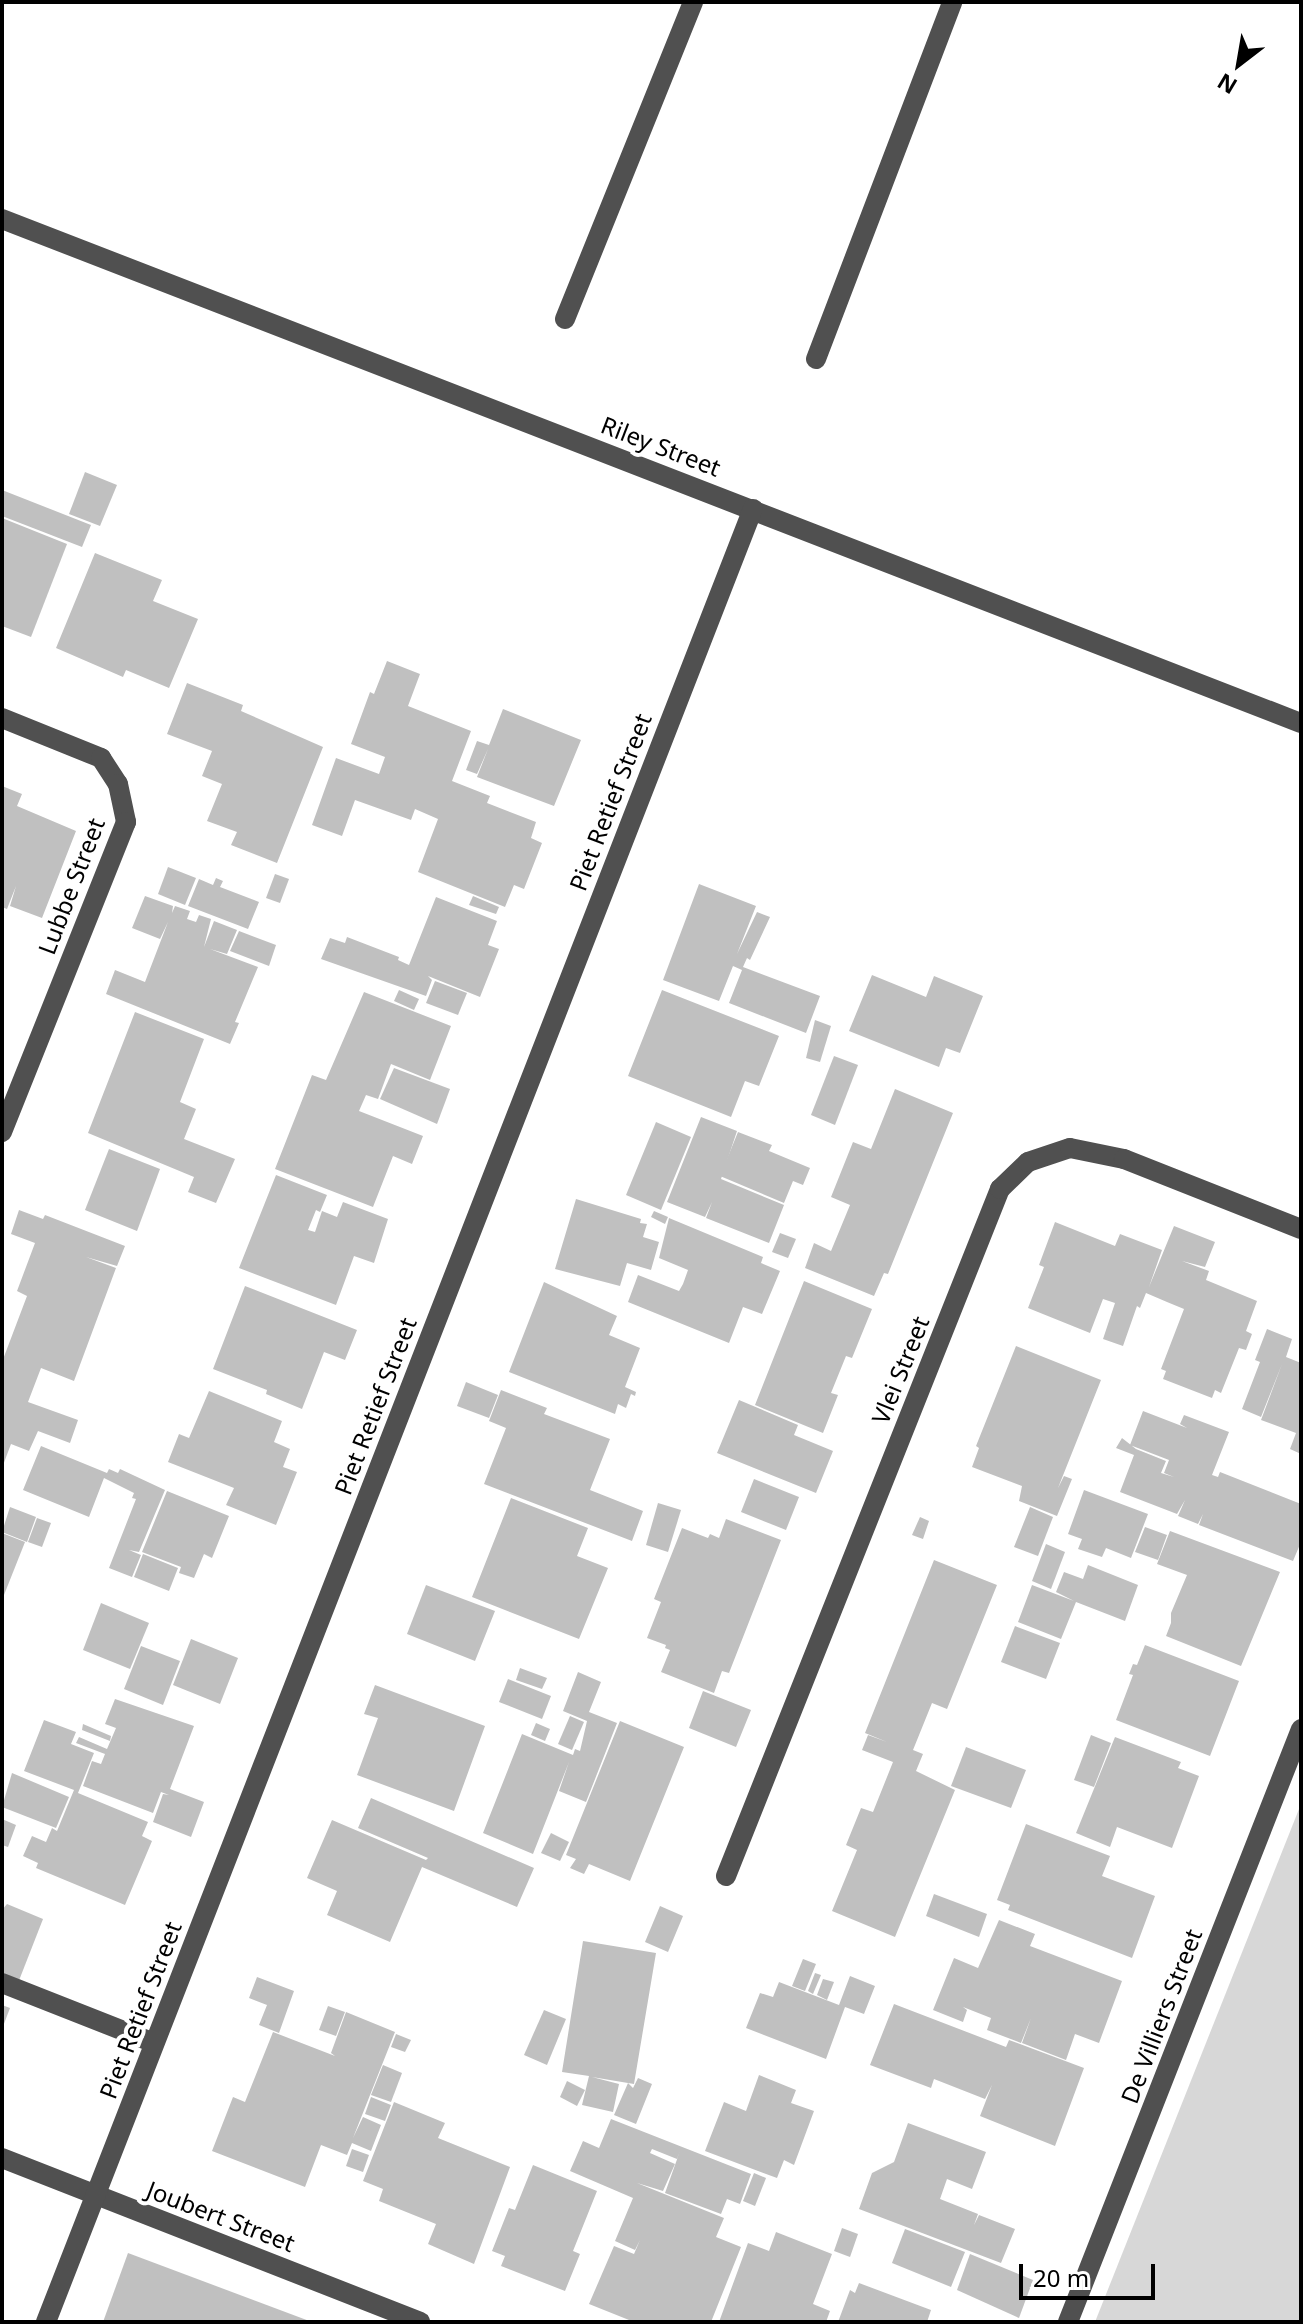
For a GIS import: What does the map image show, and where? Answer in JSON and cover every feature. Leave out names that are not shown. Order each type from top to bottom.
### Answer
[{"type":"street","points":[[565,319],[693,2]]},
{"type":"street","points":[[816,359],[952,2]]},
{"type":"street","name":"Riley Street","points":[[2,219],[1301,723]]},
{"type":"street","name":"Piet Retief Street","points":[[46,2322],[753,509]]},
{"type":"street","name":"Lubbe Street","points":[[2,718],[101,758],[118,784],[126,822],[2,1132]]},
{"type":"street","name":"Vlei Street","points":[[726,1876],[1000,1189],[1028,1162],[1070,1148],[1124,1159],[1301,1229]]},
{"type":"street","name":"De Villiers Street","points":[[1068,2322],[1301,1729]]},
{"type":"street","points":[[2,1983],[154,2043]]},
{"type":"street","name":"Joubert Street","points":[[2,2158],[420,2322]]},
{"type":"shaded area","points":[[1301,1804],[1301,2322],[1095,2322]]},
{"type":"building","points":[[85,472],[117,485],[100,526],[69,514]]},
{"type":"building","points":[[2,490],[91,525],[82,547],[2,516]]},
{"type":"building","points":[[2,518],[67,544],[31,637],[2,626]]},
{"type":"building","points":[[95,553],[162,580],[153,601],[198,619],[169,688],[126,670],[123,677],[56,648]]},
{"type":"building","points":[[387,661],[420,674],[408,706],[471,731],[452,781],[490,796],[487,803],[536,822],[531,838],[542,843],[524,889],[514,885],[505,907],[418,872],[438,819],[415,809],[411,820],[355,800],[342,836],[312,825],[336,758],[379,774],[385,757],[351,744],[370,692],[374,694]]},
{"type":"building","points":[[187,683],[243,705],[241,711],[323,747],[277,863],[231,845],[237,832],[207,821],[222,784],[202,776],[212,751],[167,734]]},
{"type":"building","points":[[503,709],[581,740],[554,806],[477,777],[488,749],[477,774],[466,770],[477,741],[489,745]]},
{"type":"building","points":[[2,786],[22,794],[17,806],[76,831],[42,918],[10,906],[16,886],[7,909],[2,907]]},
{"type":"building","points":[[168,867],[196,878],[185,905],[158,894]]},
{"type":"building","points":[[275,874],[289,879],[280,903],[266,898]]},
{"type":"building","points":[[216,878],[223,881],[220,887],[259,902],[248,929],[188,906],[199,879],[213,885]]},
{"type":"building","points":[[699,884],[756,906],[737,954],[757,912],[770,917],[750,960],[747,958],[743,967],[820,996],[806,1033],[729,1003],[742,970],[733,966],[719,1001],[663,980]]},
{"type":"building","points":[[145,896],[173,906],[172,913],[175,906],[190,911],[187,919],[196,922],[199,915],[211,919],[204,947],[214,921],[237,930],[227,954],[210,949],[258,967],[235,1022],[239,1023],[230,1044],[106,994],[115,970],[145,982],[168,922],[160,939],[132,928]]},
{"type":"building","points":[[473,896],[499,907],[496,914],[469,905]]},
{"type":"building","points":[[436,897],[497,921],[488,945],[499,949],[480,997],[428,976],[432,980],[426,996],[321,959],[330,938],[345,943],[347,937],[399,957],[398,960],[409,965]]},
{"type":"building","points":[[239,931],[276,945],[269,966],[230,951]]},
{"type":"building","points":[[872,975],[926,997],[934,976],[983,996],[960,1053],[946,1048],[939,1067],[849,1031]]},
{"type":"building","points":[[435,981],[467,993],[458,1015],[426,1003]]},
{"type":"building","points":[[399,990],[419,999],[414,1010],[394,1001]]},
{"type":"building","points":[[662,990],[779,1036],[759,1086],[745,1081],[731,1117],[628,1076]]},
{"type":"building","points":[[364,992],[451,1026],[430,1080],[391,1064],[378,1099],[366,1095],[359,1111],[423,1136],[412,1164],[393,1156],[373,1207],[275,1169],[312,1075],[326,1080]]},
{"type":"building","points":[[135,1012],[204,1039],[180,1102],[196,1109],[184,1139],[235,1159],[216,1203],[188,1192],[194,1177],[88,1133]]},
{"type":"building","points":[[815,1020],[831,1026],[820,1062],[806,1058]]},
{"type":"building","points":[[834,1056],[858,1065],[835,1125],[811,1115]]},
{"type":"building","points":[[394,1068],[450,1089],[437,1124],[380,1099]]},
{"type":"building","points":[[895,1089],[953,1113],[888,1274],[884,1273],[874,1296],[805,1268],[814,1243],[831,1251],[850,1205],[831,1197],[853,1142],[871,1149]]},
{"type":"building","points":[[701,1117],[737,1131],[721,1179],[784,1205],[769,1243],[706,1218],[712,1202],[705,1217],[667,1202]]},
{"type":"building","points":[[656,1122],[691,1137],[661,1210],[626,1195]]},
{"type":"building","points":[[738,1132],[772,1145],[769,1151],[810,1168],[803,1185],[793,1181],[784,1203],[720,1176]]},
{"type":"building","points":[[109,1149],[160,1169],[137,1231],[85,1210]]},
{"type":"building","points":[[276,1175],[327,1195],[320,1212],[316,1210],[308,1230],[315,1232],[322,1211],[337,1217],[343,1202],[388,1219],[374,1263],[354,1256],[336,1305],[239,1268]]},
{"type":"building","points":[[576,1199],[641,1219],[640,1223],[647,1224],[643,1237],[659,1242],[651,1270],[627,1263],[620,1286],[555,1269]]},
{"type":"building","points":[[19,1210],[43,1219],[45,1215],[125,1246],[117,1266],[86,1257],[116,1268],[74,1381],[41,1368],[28,1402],[78,1420],[70,1443],[38,1431],[29,1451],[11,1444],[2,1468],[2,1362],[27,1296],[17,1291],[35,1243],[11,1234]]},
{"type":"building","points":[[654,1211],[668,1217],[665,1224],[651,1217]]},
{"type":"building","points":[[669,1218],[763,1257],[761,1263],[780,1271],[762,1314],[743,1307],[729,1343],[628,1302],[638,1275],[679,1291],[683,1284],[688,1270],[659,1258]]},
{"type":"building","points":[[1055,1222],[1115,1246],[1120,1234],[1162,1250],[1149,1287],[1174,1226],[1215,1242],[1205,1267],[1182,1261],[1209,1271],[1206,1280],[1257,1301],[1246,1331],[1252,1334],[1246,1350],[1239,1348],[1221,1393],[1215,1390],[1212,1398],[1163,1379],[1166,1371],[1161,1369],[1184,1309],[1146,1293],[1140,1308],[1137,1306],[1123,1346],[1103,1339],[1115,1303],[1103,1299],[1090,1333],[1028,1308],[1044,1267],[1039,1265]]},
{"type":"building","points":[[780,1233],[796,1239],[788,1258],[772,1252]]},
{"type":"building","points":[[804,1281],[872,1309],[852,1358],[846,1356],[831,1393],[838,1395],[823,1433],[755,1405]]},
{"type":"building","points":[[544,1282],[617,1316],[609,1335],[640,1348],[625,1387],[636,1392],[635,1396],[631,1394],[626,1408],[618,1404],[615,1414],[509,1372]]},
{"type":"building","points":[[245,1286],[357,1330],[345,1360],[324,1352],[302,1409],[266,1394],[267,1390],[213,1369]]},
{"type":"building","points":[[1267,1329],[1292,1339],[1286,1357],[1301,1363],[1301,1454],[1290,1449],[1296,1433],[1261,1420],[1282,1364],[1261,1417],[1242,1409],[1260,1362],[1255,1360]]},
{"type":"building","points":[[1016,1346],[1101,1380],[1058,1488],[1064,1476],[1072,1479],[1057,1516],[1019,1501],[1022,1486],[972,1467],[979,1448],[976,1446]]},
{"type":"building","points":[[466,1382],[498,1395],[489,1418],[457,1406]]},
{"type":"building","points":[[501,1390],[547,1408],[544,1414],[610,1439],[590,1490],[643,1511],[632,1541],[484,1484],[506,1428],[489,1421]]},
{"type":"building","points":[[209,1391],[282,1421],[274,1442],[290,1449],[283,1467],[297,1472],[276,1525],[226,1505],[234,1488],[168,1462],[179,1434],[189,1438]]},
{"type":"building","points":[[739,1400],[798,1425],[794,1435],[833,1451],[816,1493],[717,1453]]},
{"type":"building","points":[[1143,1411],[1187,1428],[1180,1424],[1184,1415],[1229,1432],[1212,1475],[1218,1477],[1220,1472],[1301,1504],[1301,1542],[1293,1561],[1199,1525],[1203,1514],[1198,1524],[1178,1516],[1185,1500],[1177,1514],[1120,1492],[1134,1455],[1116,1448],[1122,1438],[1130,1444]],"holes":[[[1132,1446],[1169,1460],[1164,1473],[1174,1477],[1161,1473],[1166,1461]]]},
{"type":"building","points":[[41,1446],[107,1473],[109,1469],[118,1473],[120,1469],[165,1490],[139,1552],[129,1550],[141,1555],[132,1577],[109,1568],[136,1499],[132,1498],[134,1493],[104,1478],[89,1517],[23,1490]]},
{"type":"building","points":[[754,1479],[799,1497],[786,1530],[741,1512]]},
{"type":"building","points":[[1084,1490],[1148,1514],[1131,1558],[1106,1548],[1102,1557],[1078,1549],[1082,1539],[1068,1534]]},
{"type":"building","points":[[167,1491],[229,1516],[212,1558],[204,1554],[194,1578],[179,1573],[181,1567],[142,1552]]},
{"type":"building","points":[[511,1498],[588,1528],[577,1556],[608,1568],[579,1639],[472,1597]]},
{"type":"building","points":[[658,1503],[681,1510],[668,1552],[646,1545]]},
{"type":"building","points":[[10,1507],[36,1517],[27,1542],[2,1532]]},
{"type":"building","points":[[1030,1507],[1053,1517],[1038,1556],[1014,1547]]},
{"type":"building","points":[[920,1517],[929,1521],[923,1539],[912,1535]]},
{"type":"building","points":[[37,1518],[51,1523],[42,1547],[28,1542]]},
{"type":"building","points":[[726,1519],[781,1540],[729,1673],[722,1671],[714,1693],[661,1672],[670,1650],[665,1648],[666,1645],[647,1638],[661,1602],[654,1599],[682,1528],[708,1538],[710,1534],[719,1538]]},
{"type":"building","points":[[1145,1527],[1167,1535],[1158,1560],[1135,1552]]},
{"type":"building","points":[[1170,1531],[1280,1572],[1241,1666],[1166,1636],[1171,1613],[1187,1575],[1157,1564]]},
{"type":"building","points":[[2,1533],[25,1542],[2,1600]]},
{"type":"building","points":[[1046,1544],[1065,1552],[1051,1589],[1032,1581]]},
{"type":"building","points":[[143,1554],[178,1568],[169,1591],[134,1577]]},
{"type":"building","points":[[934,1560],[997,1585],[947,1709],[932,1703],[913,1750],[923,1754],[916,1771],[955,1790],[895,1937],[832,1911],[857,1850],[846,1845],[861,1808],[873,1812],[893,1762],[862,1750],[868,1735],[887,1742],[865,1733]]},
{"type":"building","points":[[1088,1565],[1138,1585],[1125,1621],[1076,1602],[1061,1639],[1018,1622],[1032,1585],[1074,1601],[1056,1592],[1064,1572],[1083,1579]]},
{"type":"building","points":[[426,1585],[495,1611],[475,1661],[407,1634]]},
{"type":"building","points":[[101,1603],[149,1623],[130,1669],[83,1650]]},
{"type":"building","points":[[1015,1626],[1060,1643],[1046,1679],[1001,1662]]},
{"type":"building","points":[[191,1639],[238,1658],[220,1704],[173,1685]]},
{"type":"building","points":[[1145,1645],[1239,1681],[1210,1756],[1116,1720],[1133,1675],[1129,1674],[1133,1664],[1137,1665]]},
{"type":"building","points":[[141,1646],[180,1661],[163,1705],[124,1689]]},
{"type":"building","points":[[520,1668],[547,1678],[542,1689],[516,1680]]},
{"type":"building","points":[[578,1672],[601,1682],[589,1712],[617,1723],[586,1802],[559,1791],[569,1762],[533,1854],[483,1833],[522,1734],[573,1755],[575,1749],[580,1751],[587,1721],[563,1711]]},
{"type":"building","points":[[508,1679],[551,1696],[542,1719],[499,1702]]},
{"type":"building","points":[[375,1685],[485,1726],[454,1811],[357,1775],[378,1718],[364,1714]]},
{"type":"building","points":[[703,1691],[751,1710],[736,1747],[689,1728]]},
{"type":"building","points":[[115,1699],[194,1726],[170,1789],[204,1802],[191,1837],[153,1822],[163,1794],[169,1795],[161,1792],[153,1813],[83,1786],[92,1761],[101,1764],[105,1754],[76,1743],[79,1737],[107,1749],[116,1728],[105,1724]]},
{"type":"building","points":[[570,1716],[584,1722],[572,1750],[558,1744]]},
{"type":"building","points":[[44,1720],[76,1732],[71,1744],[94,1753],[78,1793],[148,1822],[142,1836],[152,1841],[125,1905],[36,1868],[38,1863],[23,1856],[32,1836],[46,1842],[52,1828],[57,1831],[74,1790],[24,1771]]},
{"type":"building","points":[[620,1721],[684,1747],[630,1881],[589,1864],[584,1874],[570,1868],[576,1859],[566,1855]]},
{"type":"building","points":[[536,1723],[550,1729],[545,1741],[531,1735]]},
{"type":"building","points":[[83,1724],[111,1736],[110,1741],[82,1730]]},
{"type":"building","points":[[1091,1735],[1111,1743],[1094,1787],[1074,1780]]},
{"type":"building","points":[[1115,1737],[1181,1762],[1178,1768],[1199,1776],[1172,1848],[1117,1827],[1110,1847],[1076,1833]]},
{"type":"building","points":[[966,1747],[1026,1770],[1011,1808],[951,1786]]},
{"type":"building","points":[[12,1773],[69,1797],[56,1828],[2,1807]]},
{"type":"building","points":[[371,1798],[534,1868],[517,1907],[422,1867],[390,1942],[327,1915],[337,1891],[307,1878],[332,1820],[426,1860],[428,1858],[358,1828]]},
{"type":"building","points":[[2,1819],[16,1825],[8,1847],[2,1845]]},
{"type":"building","points":[[1026,1824],[1110,1856],[1102,1876],[1155,1896],[1132,1958],[1008,1910],[1010,1905],[997,1900]]},
{"type":"building","points":[[551,1833],[569,1842],[560,1861],[541,1853]]},
{"type":"building","points":[[934,1894],[987,1914],[979,1937],[926,1916]]},
{"type":"building","points":[[7,1904],[43,1919],[18,1983],[2,1977],[2,1910]]},
{"type":"building","points":[[660,1906],[683,1916],[668,1952],[645,1942]]},
{"type":"building","points":[[999,1920],[1035,1934],[1030,1946],[1122,1981],[1099,2043],[1075,2034],[1066,2060],[1022,2043],[1031,2018],[1021,2043],[987,2030],[991,2018],[963,2007],[967,2010],[963,2022],[933,2010],[954,1958],[978,1968]]},
{"type":"building","points":[[583,1941],[656,1953],[634,2084],[592,2077],[619,2084],[613,2112],[582,2105],[589,2076],[562,2072]]},
{"type":"building","points":[[803,1959],[816,1964],[805,1991],[792,1986]]},
{"type":"building","points":[[815,1973],[821,1975],[813,1994],[808,1991]]},
{"type":"building","points":[[850,1976],[875,1986],[864,2014],[845,2007],[826,2059],[746,2028],[760,1993],[773,1997],[779,1982],[839,2005]]},
{"type":"building","points":[[257,1977],[294,1991],[279,2033],[259,2025],[267,2005],[249,1998]]},
{"type":"building","points":[[823,1979],[834,1982],[827,2000],[817,1995]]},
{"type":"building","points":[[894,2004],[1006,2047],[1009,2040],[1084,2068],[1055,2146],[980,2116],[992,2085],[985,2099],[934,2079],[931,2088],[870,2065]]},
{"type":"building","points":[[2,2005],[10,2008],[2,2029]]},
{"type":"building","points":[[328,2006],[345,2012],[336,2036],[319,2030]]},
{"type":"building","points":[[544,2010],[566,2019],[547,2065],[524,2055]]},
{"type":"building","points":[[346,2012],[395,2032],[353,2138],[363,2117],[381,2125],[371,2151],[352,2143],[347,2155],[321,2145],[305,2187],[212,2151],[233,2097],[245,2102],[273,2032],[335,2056],[331,2053]]},
{"type":"building","points":[[396,2034],[411,2040],[405,2052],[391,2047]]},
{"type":"building","points":[[383,2065],[402,2073],[391,2102],[371,2095]]},
{"type":"building","points":[[759,2075],[796,2090],[791,2103],[814,2111],[794,2165],[784,2160],[777,2178],[705,2151],[724,2102],[746,2111]]},
{"type":"building","points":[[638,2078],[652,2084],[636,2124],[614,2115],[628,2083],[633,2088]]},
{"type":"building","points":[[567,2081],[585,2090],[577,2106],[560,2097]]},
{"type":"building","points":[[371,2097],[391,2105],[385,2121],[365,2114]]},
{"type":"building","points":[[394,2102],[445,2123],[438,2138],[510,2167],[474,2264],[428,2244],[436,2224],[379,2201],[383,2189],[363,2181]]},
{"type":"building","points":[[611,2119],[751,2174],[740,2204],[727,2199],[721,2214],[665,2193],[680,2151],[677,2159],[652,2149],[650,2153],[675,2164],[663,2191],[637,2183],[724,2218],[716,2237],[741,2247],[711,2322],[634,2322],[589,2304],[614,2246],[634,2254],[640,2240],[635,2250],[615,2241],[633,2198],[570,2171],[583,2141],[599,2148]]},
{"type":"building","points":[[908,2123],[986,2152],[972,2189],[947,2179],[940,2199],[978,2214],[974,2225],[979,2215],[1015,2229],[1001,2263],[859,2209],[872,2173],[894,2162]]},
{"type":"building","points":[[352,2149],[369,2155],[363,2172],[346,2166]]},
{"type":"building","points":[[533,2165],[597,2191],[573,2251],[580,2254],[565,2291],[501,2266],[505,2256],[492,2251],[509,2208],[515,2210]]},
{"type":"building","points":[[754,2173],[766,2178],[755,2206],[743,2201]]},
{"type":"building","points":[[842,2228],[858,2234],[850,2257],[834,2251]]},
{"type":"building","points":[[905,2229],[965,2252],[951,2287],[892,2263]]},
{"type":"building","points":[[776,2232],[832,2254],[813,2304],[830,2311],[826,2322],[719,2322],[748,2243],[769,2251]]},
{"type":"building","points":[[128,2253],[312,2322],[103,2322]]},
{"type":"building","points":[[970,2254],[1033,2280],[1019,2318],[957,2290]]},
{"type":"building","points":[[859,2283],[931,2310],[927,2322],[838,2322],[850,2290],[855,2293]]}]
